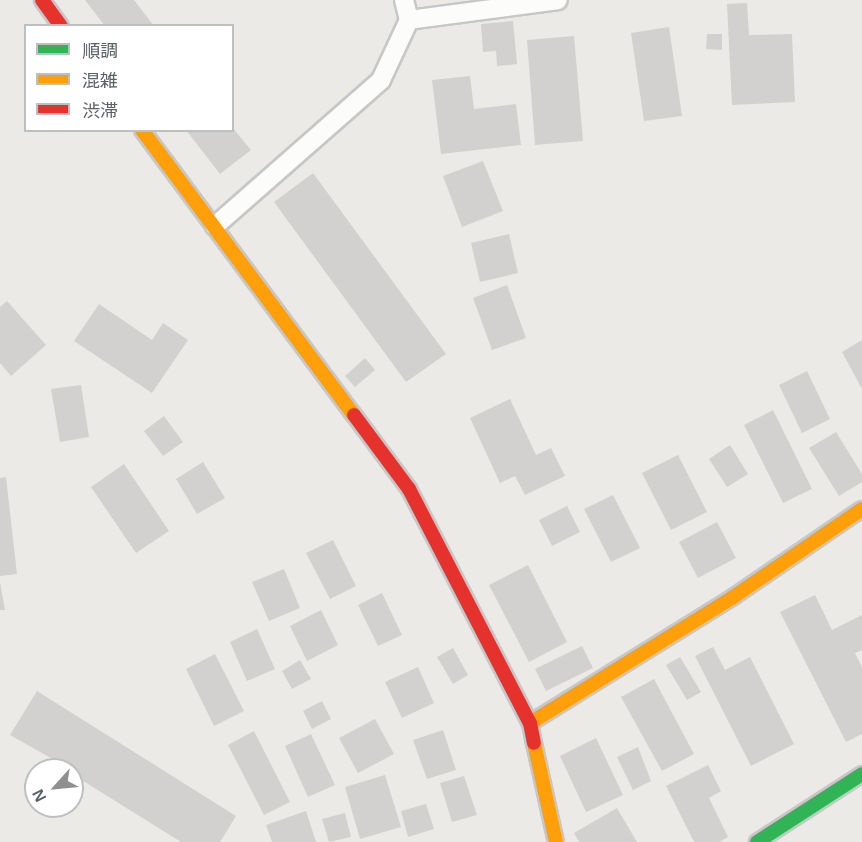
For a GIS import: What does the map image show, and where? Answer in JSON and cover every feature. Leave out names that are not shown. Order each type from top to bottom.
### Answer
[{"type":"street","points":[[42,0],[60,24]]},
{"type":"street","points":[[144,132],[410,489],[530,723],[556,842]]},
{"type":"street","points":[[530,723],[733,597],[862,509]]},
{"type":"street","points":[[757,842],[862,774]]},
{"type":"lane","points":[[215,226],[381,80],[409,20],[404,0]]},
{"type":"lane","points":[[409,20],[558,0]]},
{"type":"building","points":[[85,0],[134,0],[152,24],[103,24]]},
{"type":"building","points":[[747,3],[749,35],[792,34],[795,102],[732,105],[727,4]]},
{"type":"building","points":[[513,21],[517,64],[497,66],[496,51],[483,52],[481,24]]},
{"type":"building","points":[[669,27],[682,116],[644,121],[631,33]]},
{"type":"building","points":[[707,34],[722,34],[722,50],[706,49]]},
{"type":"building","points":[[574,36],[583,141],[535,145],[527,40]]},
{"type":"building","points":[[470,76],[474,109],[516,104],[521,145],[441,154],[432,80]]},
{"type":"building","points":[[234,129],[251,150],[220,174],[188,132],[234,132]]},
{"type":"building","points":[[483,161],[503,211],[462,227],[443,176]]},
{"type":"building","points":[[313,173],[446,354],[406,382],[274,202]]},
{"type":"building","points":[[509,234],[518,273],[480,282],[471,243]]},
{"type":"building","points":[[507,285],[526,338],[492,350],[473,298]]},
{"type":"building","points":[[7,301],[46,345],[11,376],[0,363],[0,307]]},
{"type":"building","points":[[99,304],[152,340],[163,323],[188,340],[152,393],[74,341]]},
{"type":"building","points":[[862,340],[862,389],[842,352]]},
{"type":"building","points":[[365,358],[375,370],[355,387],[345,376]]},
{"type":"building","points":[[807,371],[830,419],[802,433],[779,385]]},
{"type":"building","points":[[81,385],[89,437],[60,442],[51,389]]},
{"type":"building","points":[[510,399],[536,455],[551,448],[565,476],[525,495],[515,476],[500,483],[470,418]]},
{"type":"building","points":[[773,410],[812,489],[783,503],[744,425]]},
{"type":"building","points":[[164,416],[183,442],[163,456],[144,431]]},
{"type":"building","points":[[836,432],[862,474],[862,482],[839,496],[809,448]]},
{"type":"building","points":[[730,445],[748,474],[727,487],[709,459]]},
{"type":"building","points":[[678,455],[707,512],[671,530],[642,473]]},
{"type":"building","points":[[203,462],[225,498],[197,514],[176,479]]},
{"type":"building","points":[[124,464],[169,531],[136,553],[91,487]]},
{"type":"building","points":[[6,477],[17,574],[0,576],[0,478]]},
{"type":"building","points":[[613,495],[640,548],[611,562],[584,509]]},
{"type":"building","points":[[567,506],[580,532],[552,546],[539,520]]},
{"type":"building","points":[[717,522],[736,558],[698,578],[679,542]]},
{"type":"building","points":[[333,540],[356,586],[330,599],[306,553]]},
{"type":"building","points":[[528,565],[567,642],[529,662],[489,585]]},
{"type":"building","points":[[284,569],[300,608],[269,621],[252,582]]},
{"type":"building","points":[[0,582],[5,610],[0,610]]},
{"type":"building","points":[[382,593],[402,635],[378,646],[358,605]]},
{"type":"building","points":[[815,595],[832,630],[862,615],[862,650],[855,653],[862,667],[862,734],[846,742],[780,612]]},
{"type":"building","points":[[321,610],[338,645],[307,661],[290,626]]},
{"type":"building","points":[[257,629],[275,669],[247,681],[230,642]]},
{"type":"building","points":[[582,646],[593,668],[546,691],[535,669]]},
{"type":"building","points":[[713,647],[725,670],[750,657],[794,744],[751,766],[695,656]]},
{"type":"building","points":[[453,648],[468,675],[453,684],[437,657]]},
{"type":"building","points":[[215,654],[244,711],[214,726],[186,669]]},
{"type":"building","points":[[680,657],[701,692],[687,700],[666,665]]},
{"type":"building","points":[[300,660],[311,679],[292,689],[282,671]]},
{"type":"building","points":[[418,667],[434,703],[402,718],[385,682]]},
{"type":"building","points":[[654,679],[694,754],[662,771],[621,697]]},
{"type":"building","points":[[37,691],[236,816],[220,842],[181,842],[84,781],[84,758],[51,758],[10,735]]},
{"type":"building","points":[[322,701],[331,719],[312,729],[303,711]]},
{"type":"building","points":[[375,719],[394,754],[358,773],[339,738]]},
{"type":"building","points":[[443,730],[456,770],[427,779],[413,740]]},
{"type":"building","points":[[254,731],[290,802],[264,815],[228,745]]},
{"type":"building","points":[[311,734],[335,785],[308,797],[285,746]]},
{"type":"building","points":[[596,738],[623,795],[586,812],[560,756]]},
{"type":"building","points":[[638,747],[651,781],[633,790],[617,757]]},
{"type":"building","points":[[708,765],[721,791],[709,798],[728,837],[719,842],[694,842],[666,786]]},
{"type":"building","points":[[385,775],[401,827],[360,839],[345,787]]},
{"type":"building","points":[[464,776],[477,815],[452,822],[440,783]]},
{"type":"building","points":[[426,804],[434,829],[408,837],[401,811]]},
{"type":"building","points":[[617,808],[637,842],[579,842],[574,833]]},
{"type":"building","points":[[306,811],[316,842],[272,842],[266,825]]},
{"type":"building","points":[[345,813],[351,837],[329,842],[322,819]]},
{"type":"traffic: fast","points":[[757,842],[862,774]]},
{"type":"traffic: slow","points":[[143,132],[354,415]]},
{"type":"traffic: slow","points":[[530,723],[733,597],[862,509]]},
{"type":"traffic: slow","points":[[534,743],[556,842]]},
{"type":"traffic: jam","points":[[42,0],[60,24]]},
{"type":"traffic: jam","points":[[354,415],[409,489],[530,723],[534,743]]}]
